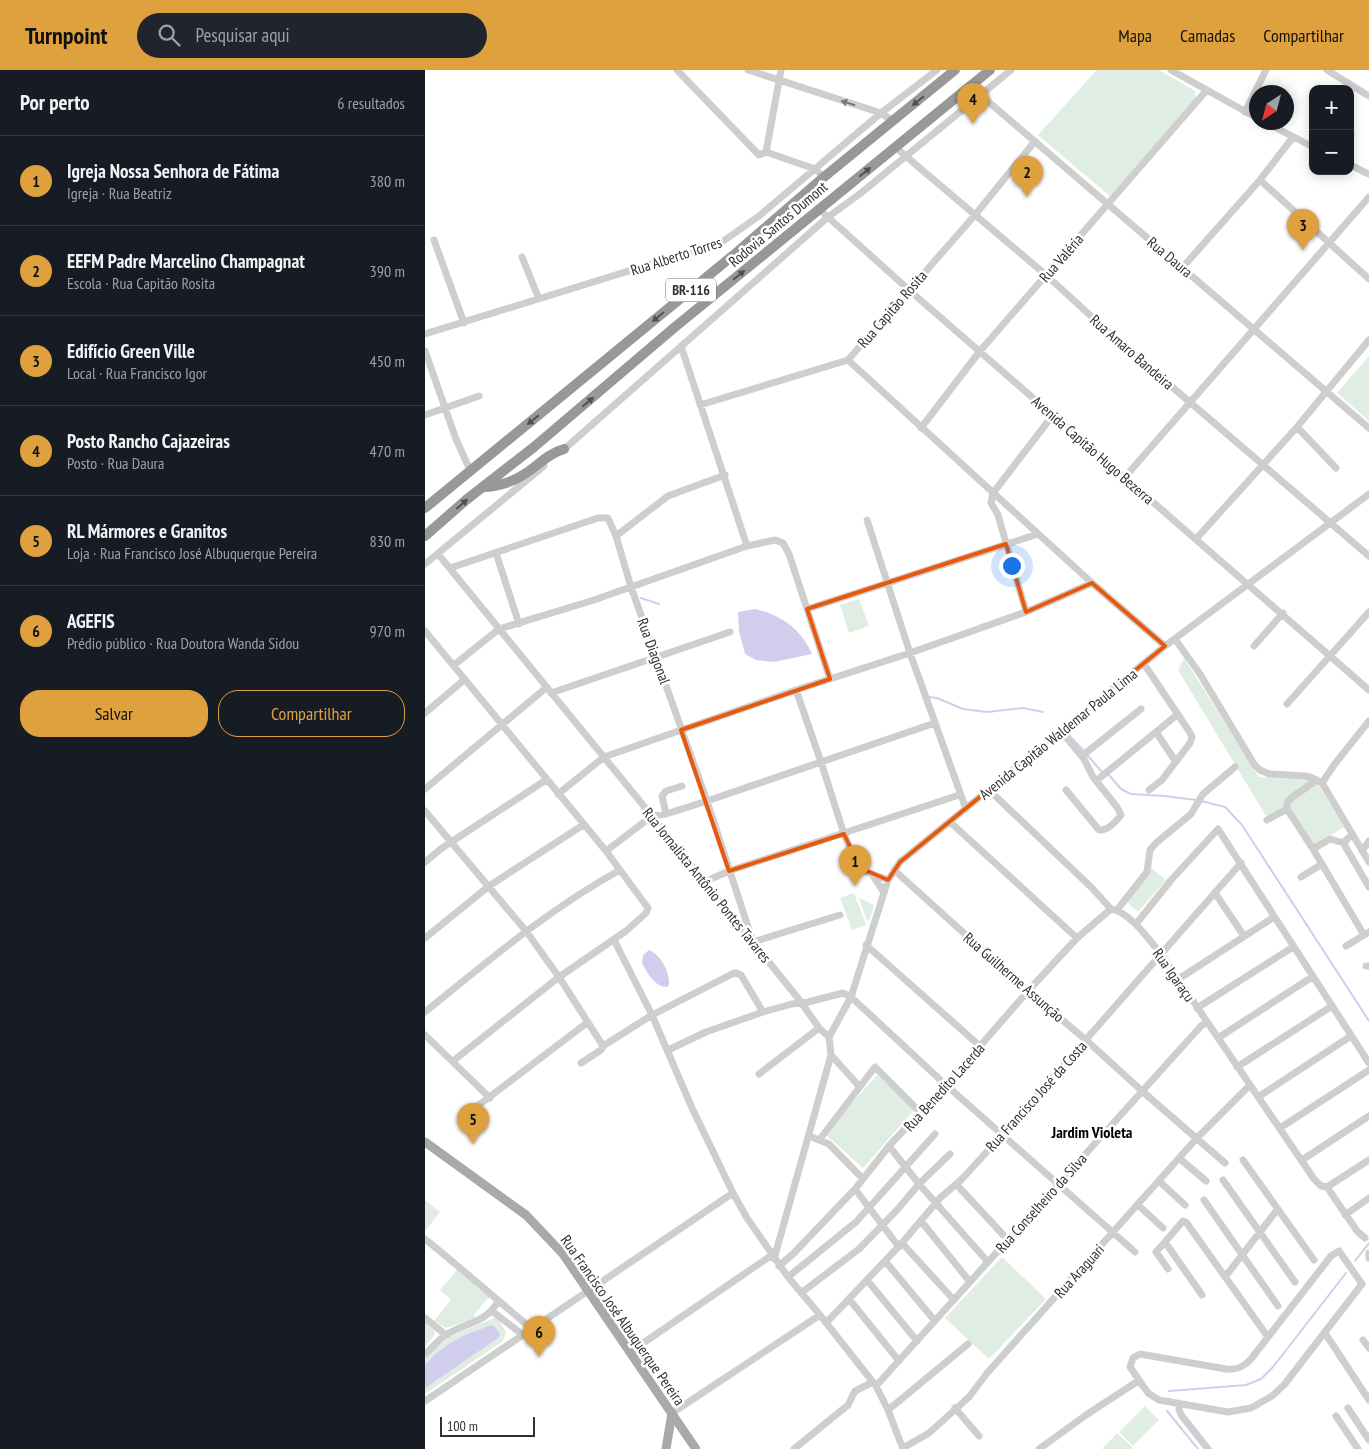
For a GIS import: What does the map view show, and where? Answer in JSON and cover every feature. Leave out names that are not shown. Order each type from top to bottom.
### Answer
[{"type":"highway","name":"Rodovia Santos Dumont","points":[[425,508],[955,70]]},
{"type":"highway","name":"Rodovia Santos Dumont","points":[[425,536],[535,447],[675,327],[990,70]]},
{"type":"highway","points":[[484,487],[503,484],[517,478],[547,456],[564,449]]},
{"type":"main road","name":"Rua Francisco José Albuquerque Pereira","points":[[425,1142],[526,1215],[563,1254],[696,1449]]},
{"type":"main road","points":[[666,1449],[672,1413]]},
{"type":"street","points":[[677,70],[759,155],[766,152],[815,169],[824,177]]},
{"type":"street","points":[[748,70],[881,113],[893,121]]},
{"type":"street","points":[[766,152],[781,70]]},
{"type":"street","name":"Rua Alberto Torres","points":[[425,334],[722,242],[759,216],[881,113],[937,70]]},
{"type":"street","points":[[425,564],[564,449],[828,217],[861,193],[1011,70]]},
{"type":"street","points":[[1171,70],[1249,114]]},
{"type":"street","points":[[1245,112],[1266,70]]},
{"type":"street","points":[[1327,70],[1369,96]]},
{"type":"street","name":"Rua Daura","points":[[970,86],[1369,428]]},
{"type":"street","name":"Rua Valéria","points":[[921,428],[980,351],[1206,91]]},
{"type":"street","points":[[1280,130],[1309,144]]},
{"type":"street","points":[[1182,268],[1260,180],[1293,137]]},
{"type":"street","name":"Rua Capitão Rosita","points":[[700,405],[848,360],[975,215],[1035,141]]},
{"type":"street","name":"Rua Amaro Bandeira","points":[[895,147],[1046,275],[1190,403],[1369,556]]},
{"type":"street","points":[[1354,167],[1369,174]]},
{"type":"street","points":[[1260,180],[1369,278]]},
{"type":"street","points":[[1125,478],[1369,197]]},
{"type":"street","name":"Avenida Capitão Hugo Bezerra","points":[[819,209],[909,290],[1283,613],[1369,690]]},
{"type":"street","points":[[434,240],[464,323]]},
{"type":"street","points":[[522,257],[539,299]]},
{"type":"street","points":[[1196,539],[1297,427],[1369,340]]},
{"type":"street","points":[[681,346],[747,546]]},
{"type":"street","points":[[425,351],[469,470]]},
{"type":"street","points":[[848,360],[1091,583],[1165,646]]},
{"type":"street","points":[[425,414],[479,396]]},
{"type":"street","points":[[1026,612],[998,515],[991,503],[993,494],[1053,415]]},
{"type":"street","points":[[1297,427],[1336,468]]},
{"type":"street","points":[[616,536],[668,496],[725,475]]},
{"type":"street","name":"Avenida Capitão Waldemar Paula Lima","points":[[829,1037],[851,997],[888,880],[900,862],[1165,646],[1369,494]]},
{"type":"street","name":"Rua Diagonal","points":[[450,568],[601,518],[608,518],[616,536],[631,587],[707,801],[753,942]]},
{"type":"street","points":[[867,520],[910,653],[959,795],[966,809]]},
{"type":"street","points":[[807,609],[1038,534]]},
{"type":"street","points":[[454,665],[499,629],[631,587],[747,546],[771,540],[780,541],[786,548],[795,567],[830,679]]},
{"type":"street","points":[[496,553],[519,624]]},
{"type":"street","name":"Rua Jornalista Antônio Pontes Tavares","points":[[438,554],[652,816],[801,1002],[819,1028],[829,1037]]},
{"type":"street","points":[[558,794],[604,758],[1026,612],[1091,583]]},
{"type":"street","points":[[1287,704],[1369,612]]},
{"type":"street","points":[[1254,646],[1283,613]]},
{"type":"street","points":[[425,789],[503,724],[549,690],[730,632]]},
{"type":"street","points":[[427,636],[454,665],[546,780],[606,851],[647,906],[648,910],[614,940],[559,977],[453,1061]]},
{"type":"street","points":[[1175,639],[1191,661],[1254,764],[1260,770],[1269,774],[1305,776],[1320,782],[1369,862]]},
{"type":"street","points":[[1144,664],[1192,737],[1190,743],[1162,780],[1149,790]]},
{"type":"street","points":[[425,713],[465,679]]},
{"type":"street","points":[[796,690],[844,834],[859,868],[888,880]]},
{"type":"street","points":[[1082,756],[1141,709]]},
{"type":"street","points":[[1096,781],[1178,714]]},
{"type":"street","points":[[1346,946],[1367,933],[1287,809],[1287,803],[1291,798],[1320,782],[1369,721]]},
{"type":"street","points":[[606,851],[652,816],[666,814],[707,801],[935,723]]},
{"type":"street","points":[[1061,731],[1082,756],[1096,781],[1117,807],[1121,815],[1111,825],[1101,831],[1097,829],[1066,790]]},
{"type":"street","points":[[1155,732],[1176,762]]},
{"type":"street","name":"Rua Benedito Lacerda","points":[[779,1266],[793,1254],[855,1189],[889,1146],[947,1086],[1028,991],[1077,938],[1114,909],[1147,872],[1149,850],[1156,842],[1191,814],[1215,783],[1235,767]]},
{"type":"street","points":[[425,862],[451,842],[546,780]]},
{"type":"street","points":[[666,814],[663,796],[666,791],[682,786]]},
{"type":"street","name":"Rua Igaraçu","points":[[989,790],[1091,888],[1114,909],[1135,924],[1161,954],[1318,1184],[1327,1187],[1345,1215],[1365,1238]]},
{"type":"street","points":[[704,882],[959,795]]},
{"type":"street","points":[[1267,820],[1287,809]]},
{"type":"street","points":[[425,811],[525,931],[559,977],[603,1046]]},
{"type":"street","points":[[950,822],[1077,938]]},
{"type":"street","points":[[425,938],[489,886],[583,825]]},
{"type":"street","points":[[1135,924],[1218,829],[1369,1063]]},
{"type":"street","points":[[1344,843],[1352,835]]},
{"type":"street","points":[[1313,849],[1330,839],[1344,843]]},
{"type":"street","points":[[1361,850],[1369,841]]},
{"type":"street","points":[[1344,843],[1347,852],[1369,886]]},
{"type":"street","name":"Rua Francisco José da Costa","points":[[826,1323],[1003,1134],[1241,863]]},
{"type":"street","points":[[1301,877],[1322,864]]},
{"type":"street","points":[[425,1012],[525,931],[595,884],[620,870]]},
{"type":"street","name":"Rua Guilherme Assunção","points":[[894,870],[1028,991],[1225,1163]]},
{"type":"street","points":[[872,873],[884,893]]},
{"type":"street","points":[[1215,893],[1244,936]]},
{"type":"street","points":[[753,942],[840,915]]},
{"type":"street","points":[[1177,980],[1274,917]]},
{"type":"street","points":[[614,940],[652,1015],[692,1108],[733,1193],[755,1232],[787,1277],[820,1315],[874,1384],[888,1410],[903,1449]]},
{"type":"street","points":[[866,945],[981,1047]]},
{"type":"street","points":[[1197,1008],[1293,947]]},
{"type":"street","points":[[581,1063],[601,1050],[603,1046],[652,1015],[736,973],[741,975],[763,1012]]},
{"type":"street","points":[[1217,1038],[1313,977]]},
{"type":"street","points":[[668,1050],[706,1032],[763,1012],[843,993],[851,997],[947,1086],[1135,1252]]},
{"type":"street","points":[[1237,1067],[1332,1006]]},
{"type":"street","points":[[471,1111],[588,1022]]},
{"type":"street","name":"Rua Conselheiro da Silva","points":[[794,1449],[848,1405],[855,1391],[874,1384],[899,1361],[1141,1091],[1201,1026],[1207,1022]]},
{"type":"street","points":[[759,1074],[819,1028]]},
{"type":"street","points":[[425,1036],[490,1098]]},
{"type":"street","points":[[1258,1097],[1351,1036]]},
{"type":"street","points":[[630,1352],[773,1257],[831,1055],[829,1037]]},
{"type":"street","points":[[831,1055],[859,1086]]},
{"type":"street","points":[[820,1139],[875,1067],[921,1113]]},
{"type":"street","points":[[1280,1128],[1369,1070]]},
{"type":"street","name":"Rua Araguari","points":[[903,1449],[922,1438],[969,1396],[987,1372],[1196,1139],[1250,1085]]},
{"type":"street","points":[[1302,1160],[1369,1116]]},
{"type":"street","points":[[787,1277],[842,1234],[870,1208],[935,1134]]},
{"type":"street","points":[[809,1136],[829,1144],[863,1179]]},
{"type":"street","points":[[889,1146],[936,1204],[988,1262]]},
{"type":"street","points":[[801,1293],[859,1249],[949,1154]]},
{"type":"street","points":[[1179,1158],[1206,1181]]},
{"type":"street","points":[[1243,1160],[1314,1260]]},
{"type":"street","points":[[1327,1187],[1369,1160]]},
{"type":"street","points":[[1223,1180],[1295,1282]]},
{"type":"street","points":[[1159,1182],[1185,1205]]},
{"type":"street","points":[[956,1184],[1008,1240]]},
{"type":"street","points":[[855,1189],[882,1226],[953,1300]]},
{"type":"street","points":[[425,1401],[733,1193]]},
{"type":"street","points":[[1345,1215],[1369,1198]]},
{"type":"street","points":[[1204,1200],[1278,1306]]},
{"type":"street","points":[[1138,1205],[1163,1228]]},
{"type":"street","points":[[1225,1277],[1277,1210]]},
{"type":"street","points":[[921,1221],[970,1282]]},
{"type":"street","points":[[1168,1269],[1156,1252],[1182,1221],[1185,1221],[1268,1337]]},
{"type":"street","points":[[425,1239],[486,1288],[498,1301],[532,1329]]},
{"type":"street","points":[[1165,1242],[1202,1295]]},
{"type":"street","points":[[1339,1251],[1362,1284],[1325,1333],[1284,1385],[1258,1405],[1243,1410],[1228,1412],[1163,1402],[1148,1393],[1130,1367],[1131,1360],[1137,1355],[1226,1369],[1235,1369],[1248,1363],[1331,1256],[1339,1251]]},
{"type":"street","points":[[1369,1253],[1369,1258]]},
{"type":"street","points":[[885,1260],[935,1321]]},
{"type":"street","points":[[867,1280],[917,1341]]},
{"type":"street","points":[[849,1299],[899,1361]]},
{"type":"street","points":[[425,1354],[445,1335],[484,1318],[492,1311],[498,1301]]},
{"type":"street","points":[[492,1311],[523,1335]]},
{"type":"street","points":[[672,1413],[820,1315]]},
{"type":"street","points":[[425,1318],[445,1335]]},
{"type":"street","points":[[1325,1333],[1369,1400]]},
{"type":"street","points":[[1363,1340],[1369,1348]]},
{"type":"street","points":[[888,1410],[968,1344]]},
{"type":"street","points":[[1039,1449],[1085,1415],[1138,1381]]},
{"type":"street","points":[[1179,1404],[1182,1416],[1208,1449]]},
{"type":"street","points":[[955,1408],[979,1436]]},
{"type":"street","points":[[1348,1408],[1369,1440]]},
{"type":"street","points":[[1336,1416],[1357,1449]]},
{"type":"highlighted area","points":[[1006,544],[1026,612],[1092,583],[1165,646],[900,862],[888,880],[860,868],[844,834],[729,871],[681,730],[830,679],[807,609]]},
{"type":"shaded area","points":[[1097,70],[1159,70],[1195,91],[1196,98],[1110,196],[1038,135]]},
{"type":"shaded area","points":[[1369,356],[1369,421],[1337,393]]},
{"type":"shaded area","points":[[859,599],[869,626],[849,633],[840,605]]},
{"type":"shaded area","points":[[1184,658],[1259,777],[1309,780],[1319,786],[1344,827],[1314,846],[1288,806],[1266,816],[1178,670]]},
{"type":"shaded area","points":[[1150,867],[1166,880],[1138,912],[1122,898]]},
{"type":"shaded area","points":[[854,893],[866,925],[852,930],[840,898]]},
{"type":"shaded area","points":[[859,898],[874,905],[870,919],[867,921]]},
{"type":"shaded area","points":[[877,1075],[915,1109],[863,1168],[825,1134]]},
{"type":"shaded area","points":[[425,1200],[440,1212],[425,1231]]},
{"type":"shaded area","points":[[1002,1257],[1046,1299],[989,1359],[945,1318]]},
{"type":"shaded area","points":[[457,1270],[489,1299],[486,1300],[474,1315],[475,1319],[446,1328],[434,1321],[451,1300],[440,1290]]},
{"type":"shaded area","points":[[498,1318],[506,1332],[503,1341],[425,1394],[425,1388],[491,1325],[455,1340],[440,1350],[425,1365],[427,1356],[449,1337]]},
{"type":"shaded area","points":[[425,1322],[434,1330],[435,1334],[425,1347]]},
{"type":"shaded area","points":[[1145,1406],[1159,1420],[1133,1446],[1119,1432]]},
{"type":"shaded area","points":[[1117,1433],[1134,1449],[1102,1449]]},
{"type":"water","points":[[755,609],[773,615],[789,624],[802,637],[812,654],[774,662],[756,660],[745,654],[739,631],[738,612]]},
{"type":"water","points":[[649,950],[664,964],[669,980],[667,987],[655,982],[642,963],[643,955]]},
{"type":"water","points":[[491,1325],[500,1334],[498,1338],[425,1388],[425,1365],[440,1350],[455,1340]]},
{"type":"waterway","points":[[641,598],[659,604]]},
{"type":"waterway","points":[[929,697],[937,698],[963,709],[987,712],[1023,708],[1043,712]]},
{"type":"waterway","points":[[1067,733],[1084,751]]},
{"type":"waterway","points":[[1088,756],[1102,772]]},
{"type":"waterway","points":[[1109,775],[1121,789],[1131,794],[1196,800]]},
{"type":"waterway","points":[[1201,801],[1225,807],[1242,825],[1369,1021]]},
{"type":"waterway","points":[[1355,1261],[1369,1243]]},
{"type":"waterway","points":[[1169,1391],[1246,1385],[1261,1379],[1273,1367],[1346,1273]]},
{"type":"waterway","points":[[1167,1411],[1198,1449]]},
{"type":"place","name":"Posto Rancho Cajazeiras","points":[[973,124]]},
{"type":"place","name":"EEFM Padre Marcelino Champagnat","points":[[1027,197]]},
{"type":"place","name":"Edifício Green Ville","points":[[1303,250]]},
{"type":"place","name":"Igreja Nossa Senhora de Fátima","points":[[855,886]]},
{"type":"place","name":"RL Mármores e Granitos","points":[[473,1144]]},
{"type":"place","name":"AGEFIS","points":[[539,1357]]},
{"type":"district","name":"Jardim Violeta","points":[[1092,1132]]}]
